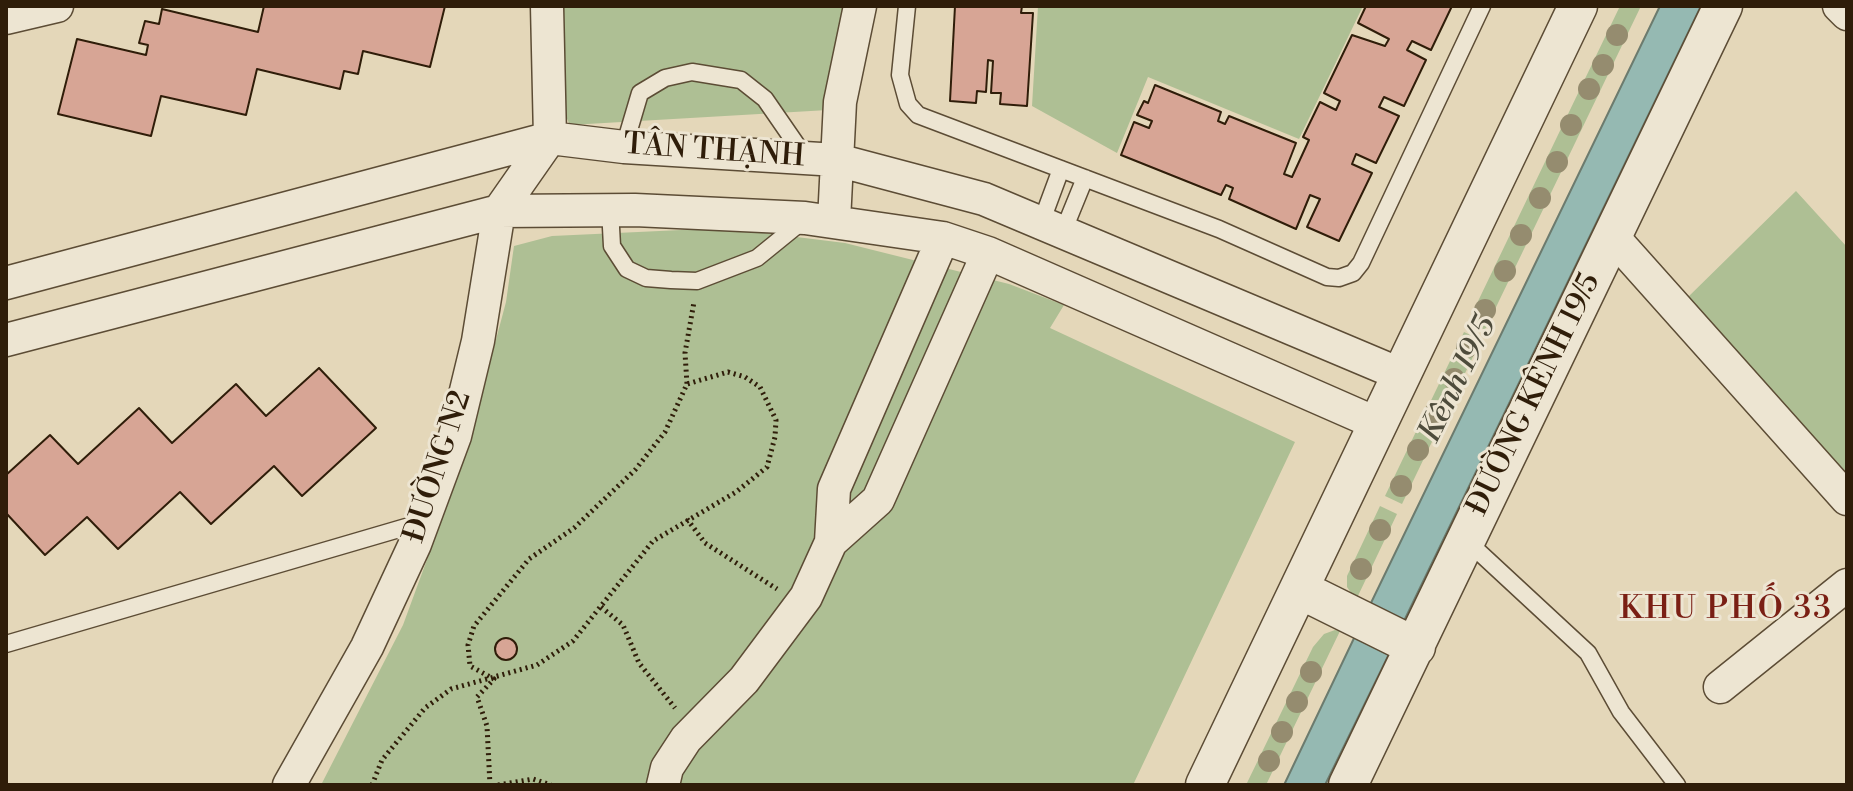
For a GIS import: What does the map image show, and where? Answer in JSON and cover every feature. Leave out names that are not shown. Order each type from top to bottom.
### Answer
[{"type":"street","points":[[6,18],[57,6]]},
{"type":"street","points":[[547,6],[550,138]]},
{"type":"street","points":[[820,220],[822,159],[840,102],[860,6]]},
{"type":"street","points":[[1205,785],[1578,6]]},
{"type":"street","name":"ĐƯỜNG KÊNH 19/5","points":[[1348,785],[1406,642],[1466,540],[1723,6]]},
{"type":"street","points":[[1839,6],[1847,14]]},
{"type":"street","name":"TÂN THẠNH","points":[[6,283],[550,138],[624,147],[822,159],[984,199],[1402,375]]},
{"type":"street","name":"ĐƯỜNG N2","points":[[289,785],[367,647],[423,522],[455,436],[478,341],[499,211],[550,138]]},
{"type":"street","name":"TÂN THẠNH","points":[[6,340],[499,211],[610,209],[820,220],[943,238],[988,253],[1378,424]]},
{"type":"street","points":[[1612,236],[1847,499]]},
{"type":"street","points":[[663,785],[667,768],[695,730],[744,680],[802,603],[831,542],[834,489],[943,238]]},
{"type":"street","points":[[831,542],[878,500],[988,253]]},
{"type":"street","points":[[1720,687],[1847,585]]},
{"type":"street","points":[[1299,589],[1406,642]]},
{"type":"lane","points":[[907,6],[900,75],[908,104],[930,122],[1219,229],[1327,277],[1339,278],[1353,273],[1361,263],[1482,6]]},
{"type":"lane","points":[[624,147],[640,93],[665,78],[692,72],[741,80],[765,99],[822,159]]},
{"type":"lane","points":[[1052,228],[1061,169]]},
{"type":"lane","points":[[1052,228],[1085,178]]},
{"type":"lane","points":[[610,209],[612,246],[627,269],[646,278],[697,281],[757,258],[820,220]]},
{"type":"lane","points":[[6,644],[423,522]]},
{"type":"lane","points":[[1466,540],[1588,653],[1621,712],[1677,785]]},
{"type":"path","points":[[494,679],[470,666],[468,645],[474,626],[529,559],[574,528],[635,470],[665,432],[687,384],[685,353],[697,281]]},
{"type":"path","points":[[372,785],[382,760],[425,708],[451,689],[537,665],[573,641],[653,541],[736,492],[767,467],[776,420],[760,387],[738,374],[719,373],[687,384]]},
{"type":"path","points":[[687,519],[705,543],[802,603]]},
{"type":"path","points":[[601,607],[623,625],[647,674],[695,730]]},
{"type":"path","points":[[490,785],[487,726],[477,697],[494,679]]},
{"type":"path","points":[[498,785],[533,779],[551,785]]},
{"type":"green space","points":[[558,6],[847,6],[828,110],[570,125],[560,104]]},
{"type":"green space","points":[[1038,6],[1363,6],[1299,139],[1148,77],[1117,153],[1032,106]]},
{"type":"green space","points":[[1620,6],[1641,6],[1485,330],[1468,322]]},
{"type":"green space","points":[[1796,191],[1847,247],[1847,482],[1685,300]]},
{"type":"green space","points":[[724,228],[845,243],[1009,284],[1064,305],[1050,328],[1295,442],[1133,785],[321,785],[403,625],[465,456],[506,302],[514,246],[552,236]]},
{"type":"green space","points":[[1464,332],[1481,340],[1402,504],[1385,496]]},
{"type":"green space","points":[[1380,506],[1397,514],[1356,600],[1347,587],[1347,576]]},
{"type":"green space","points":[[1340,631],[1266,785],[1246,785],[1313,647],[1324,634]]},
{"type":"water","points":[[1660,6],[1701,6],[1403,623],[1369,607]]},
{"type":"water","points":[[1356,634],[1391,650],[1325,785],[1284,785]]},
{"type":"building","points":[[264,6],[445,6],[430,67],[363,51],[358,74],[344,71],[340,89],[257,69],[246,115],[161,96],[151,136],[58,114],[77,39],[146,55],[148,45],[139,43],[145,21],[159,24],[162,9],[258,32]]},
{"type":"building","points":[[955,6],[1022,6],[1021,13],[1033,13],[1027,106],[1000,104],[1001,93],[991,93],[993,61],[988,60],[986,92],[977,91],[976,103],[950,101]]},
{"type":"building","points":[[1366,6],[1452,6],[1431,50],[1412,41],[1407,50],[1426,60],[1404,106],[1384,97],[1379,107],[1399,116],[1376,163],[1356,154],[1352,164],[1372,173],[1339,241],[1307,227],[1320,199],[1310,195],[1296,229],[1229,199],[1233,188],[1226,185],[1221,195],[1121,155],[1134,122],[1149,128],[1152,121],[1137,115],[1144,101],[1148,103],[1155,85],[1221,112],[1218,121],[1225,124],[1229,116],[1296,143],[1284,174],[1292,177],[1309,140],[1303,137],[1320,102],[1336,110],[1340,101],[1324,93],[1352,35],[1385,46],[1389,39],[1358,23]]},
{"type":"building","points":[[319,368],[376,428],[302,496],[274,466],[211,524],[180,492],[118,549],[87,517],[45,555],[6,513],[6,475],[50,435],[78,464],[139,408],[172,443],[236,384],[266,416]]},
{"type":"building","points":[[506,638],[514,641],[517,649],[514,657],[506,660],[498,657],[495,649],[498,641]]},
{"type":"district","name":"KHU PHỐ 33","points":[[1726,610]]},
{"type":"water label","name":"Kênh 19/5","points":[[1459,380]]}]
